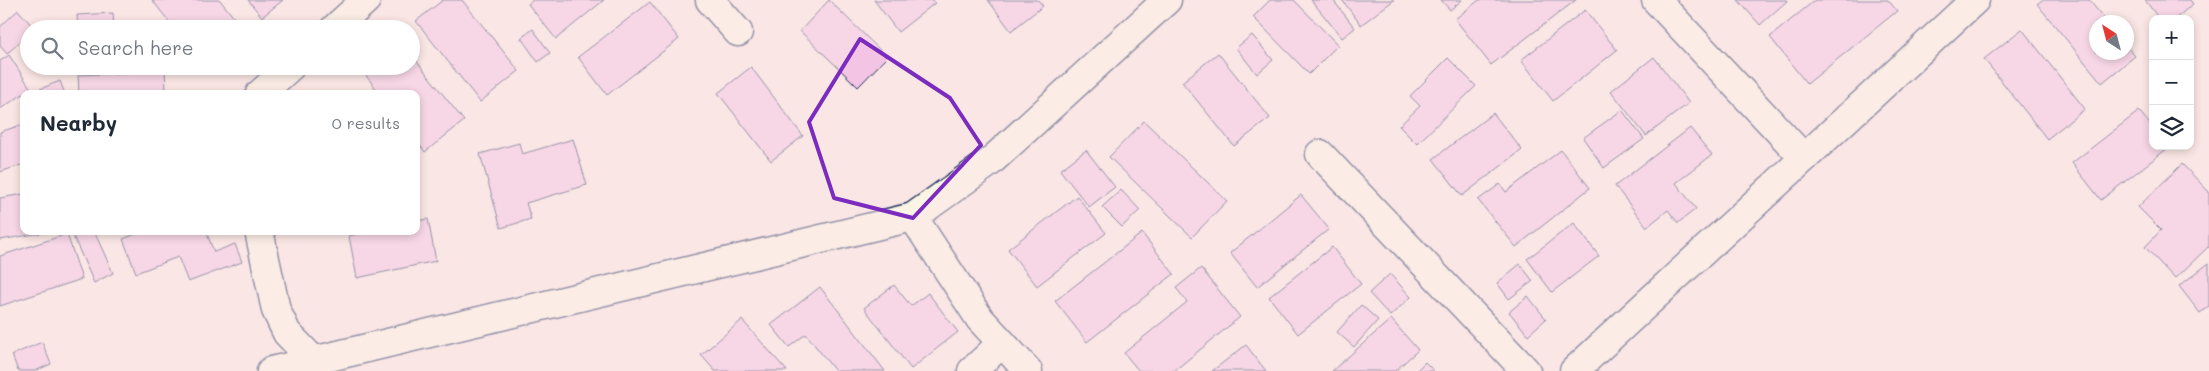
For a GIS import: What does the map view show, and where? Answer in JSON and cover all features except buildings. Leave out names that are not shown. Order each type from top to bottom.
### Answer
[{"type":"street","points":[[344,20],[366,0]]},
{"type":"street","points":[[710,0],[738,32]]},
{"type":"street","points":[[271,371],[315,366],[913,217],[990,162],[1167,0]]},
{"type":"street","points":[[1656,0],[1804,158]]},
{"type":"street","points":[[1574,371],[1975,0]]},
{"type":"street","points":[[264,90],[281,75]]},
{"type":"street","points":[[1320,154],[1526,371]]},
{"type":"street","points":[[913,217],[980,319],[1028,371]]},
{"type":"street","points":[[260,235],[276,310],[287,333],[315,366]]},
{"type":"street","points":[[972,371],[1002,343]]},
{"type":"highlighted area","points":[[860,39],[950,98],[981,145],[913,218],[834,198],[809,122]]}]
